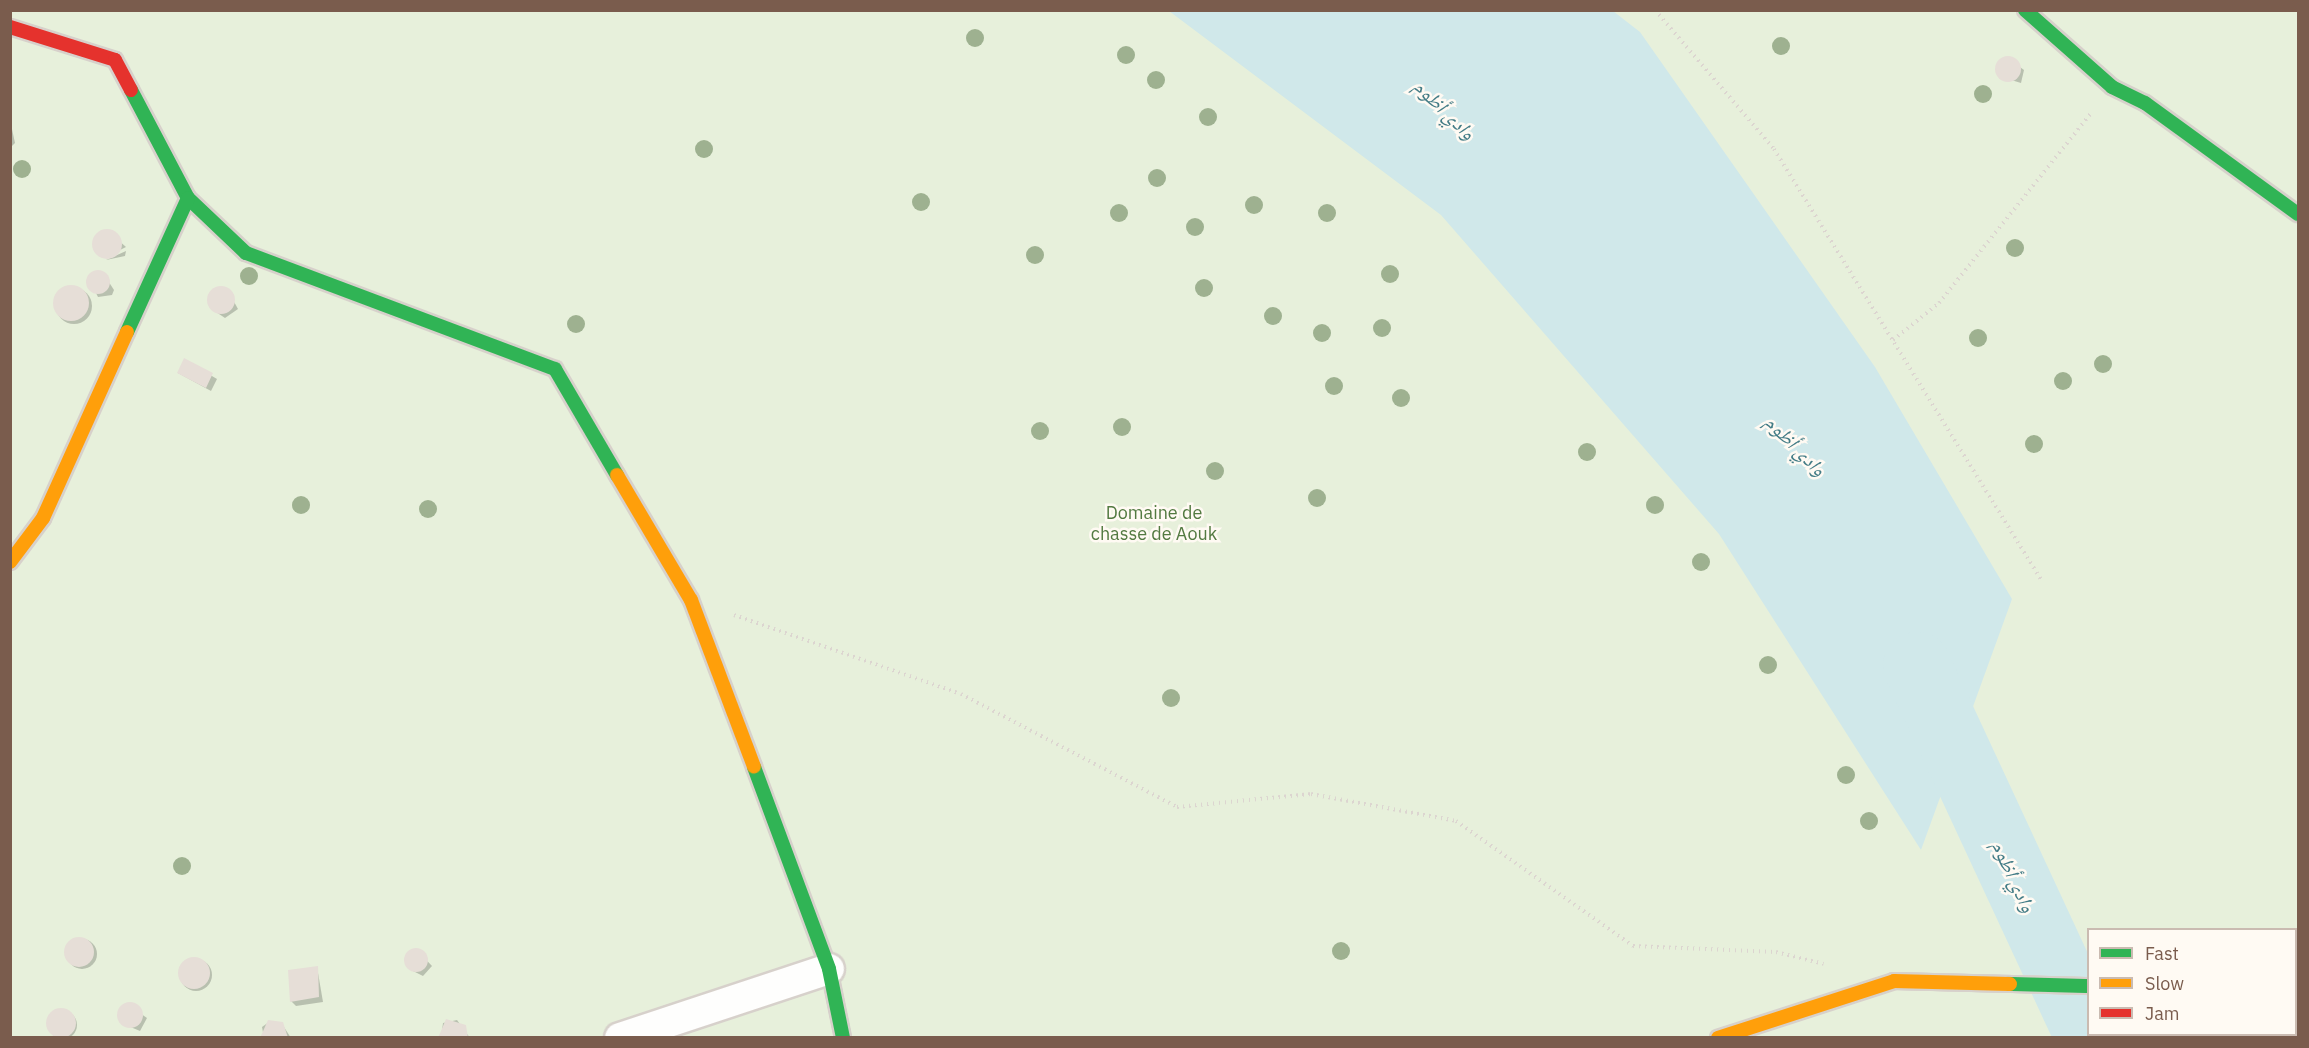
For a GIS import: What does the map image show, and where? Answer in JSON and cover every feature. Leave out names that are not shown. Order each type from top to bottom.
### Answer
[{"type":"street","points":[[2025,10],[2112,87],[2184,130],[2298,214]]},
{"type":"street","points":[[10,27],[116,60],[188,198],[246,253],[555,369],[691,600],[829,969],[843,1038]]},
{"type":"street","points":[[10,562],[43,518],[188,198]]},
{"type":"street","points":[[620,1038],[829,969]]},
{"type":"street","points":[[1718,1038],[1894,981],[2087,987]]},
{"type":"path","points":[[1655,10],[1774,149],[2042,581]]},
{"type":"path","points":[[1893,340],[1939,303],[2112,87]]},
{"type":"path","points":[[691,600],[961,694],[1177,807],[1311,794],[1456,821],[1633,946],[1776,952],[1830,965]]},
{"type":"green space","name":"Domaine de chasse de Aouk","points":[[10,11],[2298,11],[2298,1037],[11,1037]]},
{"type":"water","points":[[1169,11],[1613,11],[1640,32],[1875,367],[2012,599],[1921,850],[1719,534],[1441,215]]},
{"type":"building","points":[[2008,56],[2017,60],[2021,69],[2017,78],[2008,82],[1999,78],[1995,69],[1999,60]]},
{"type":"building","points":[[107,229],[118,233],[122,244],[118,255],[107,259],[96,255],[92,244],[96,233]]},
{"type":"building","points":[[98,270],[103,271],[109,277],[109,287],[103,293],[98,294],[93,293],[87,287],[86,282],[87,277],[93,271]]},
{"type":"building","points":[[71,285],[84,290],[89,303],[84,316],[71,321],[58,316],[53,303],[58,290]]},
{"type":"building","points":[[221,286],[231,290],[235,300],[231,310],[221,314],[211,310],[207,300],[211,290]]},
{"type":"building","points":[[184,358],[213,373],[206,388],[177,373]]},
{"type":"building","points":[[79,937],[90,941],[94,952],[90,963],[79,967],[68,963],[64,952],[68,941]]},
{"type":"building","points":[[411,948],[421,948],[428,955],[428,965],[421,972],[411,972],[404,965],[404,955]]},
{"type":"building","points":[[194,957],[206,961],[210,973],[206,985],[194,989],[182,985],[178,973],[182,961]]},
{"type":"building","points":[[318,966],[319,997],[290,1002],[288,970]]},
{"type":"building","points":[[130,1002],[139,1006],[143,1015],[139,1024],[130,1028],[121,1024],[117,1015],[121,1006]]},
{"type":"building","points":[[61,1008],[72,1012],[76,1023],[72,1034],[61,1038],[50,1034],[46,1023],[50,1012]]},
{"type":"building","points":[[446,1019],[466,1025],[468,1038],[438,1038]]},
{"type":"building","points":[[268,1020],[283,1022],[288,1038],[260,1038]]},
{"type":"waterway","name":"وادي أظوم","points":[[1917,666],[2087,1032]]},
{"type":"traffic: fast","points":[[2025,10],[2112,87],[2145,103],[2298,214]]},
{"type":"traffic: fast","points":[[131,90],[188,198],[246,253],[555,369],[617,475]]},
{"type":"traffic: fast","points":[[127,332],[188,198]]},
{"type":"traffic: fast","points":[[754,767],[829,969],[843,1038]]},
{"type":"traffic: fast","points":[[2010,984],[2087,986]]},
{"type":"traffic: slow","points":[[10,562],[43,518],[127,332]]},
{"type":"traffic: slow","points":[[617,475],[691,600],[754,767]]},
{"type":"traffic: slow","points":[[1718,1038],[1894,981],[2010,984]]},
{"type":"traffic: jam","points":[[10,27],[115,60],[131,90]]}]
